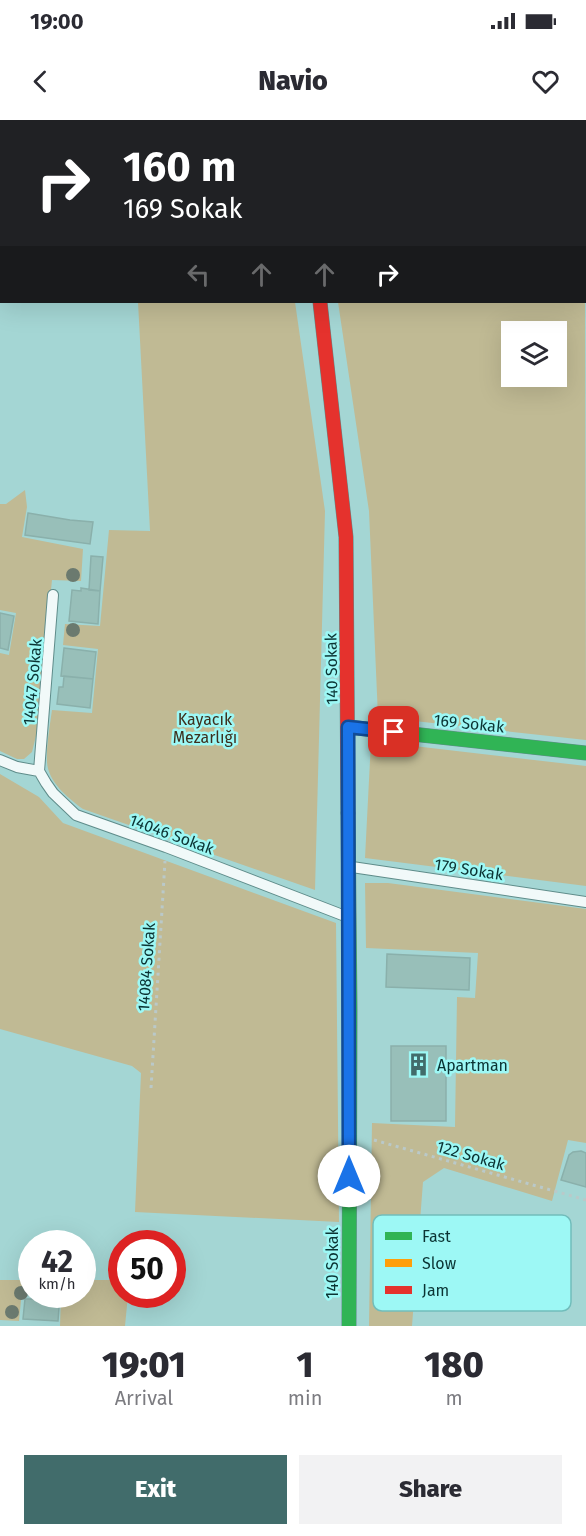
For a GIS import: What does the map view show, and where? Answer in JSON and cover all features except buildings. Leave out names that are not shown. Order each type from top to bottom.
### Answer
[{"type":"main road","name":"140 Sokak","points":[[320,303],[346,537],[349,1326]]},
{"type":"main road","name":"169 Sokak","points":[[348,727],[586,753]]},
{"type":"lane","name":"14047 Sokak","points":[[39,771],[53,595]]},
{"type":"lane","points":[[0,760],[17,767],[39,771]]},
{"type":"lane","name":"14046 Sokak","points":[[39,771],[53,793],[76,815],[349,917]]},
{"type":"lane","name":"179 Sokak","points":[[348,866],[586,902]]},
{"type":"path","name":"14084 Sokak","points":[[151,1088],[166,847]]},
{"type":"path","name":"122 Sokak","points":[[349,1134],[586,1200]]},
{"type":"green space","name":"Kayacık Mezarlığı","points":[[138,303],[295,303],[325,511],[315,890],[83,809],[60,789],[51,776],[48,769],[47,750],[52,710],[92,713],[98,649],[63,645],[65,624],[100,626],[109,530],[150,531]]},
{"type":"green space","points":[[338,303],[585,303],[586,740],[378,717],[369,511]]},
{"type":"green space","points":[[25,490],[27,507],[22,537],[83,549],[81,581],[52,580],[37,732],[32,752],[24,759],[17,759],[0,751],[0,653],[9,655],[16,613],[0,610],[0,504],[6,504]]},
{"type":"green space","points":[[371,741],[586,766],[586,886],[365,858]]},
{"type":"green space","points":[[0,774],[39,797],[63,823],[336,923],[339,1222],[135,1212],[141,1073],[132,1066],[0,1029]]},
{"type":"green space","points":[[365,883],[388,883],[586,909],[586,1143],[568,1140],[552,1201],[444,1168],[423,1182],[420,1215],[373,1215],[373,1311],[413,1311],[412,1326],[369,1326],[372,1123],[455,1127],[457,997],[475,998],[478,953],[366,948]]},
{"type":"green space","points":[[0,1280],[18,1280],[19,1321],[0,1320]]},
{"type":"green space","points":[[96,1280],[108,1280],[108,1308],[127,1308],[125,1326],[60,1326],[61,1308],[96,1308]]},
{"type":"traffic: fast","points":[[348,727],[586,753]]},
{"type":"traffic: fast","points":[[348,813],[349,1326]]},
{"type":"traffic: jam","points":[[320,303],[346,537],[348,813]]},
{"type":"place","name":"Apartman","points":[[419,1065]]},
{"type":"route","points":[[349,1176],[348,727],[394,732]]}]
